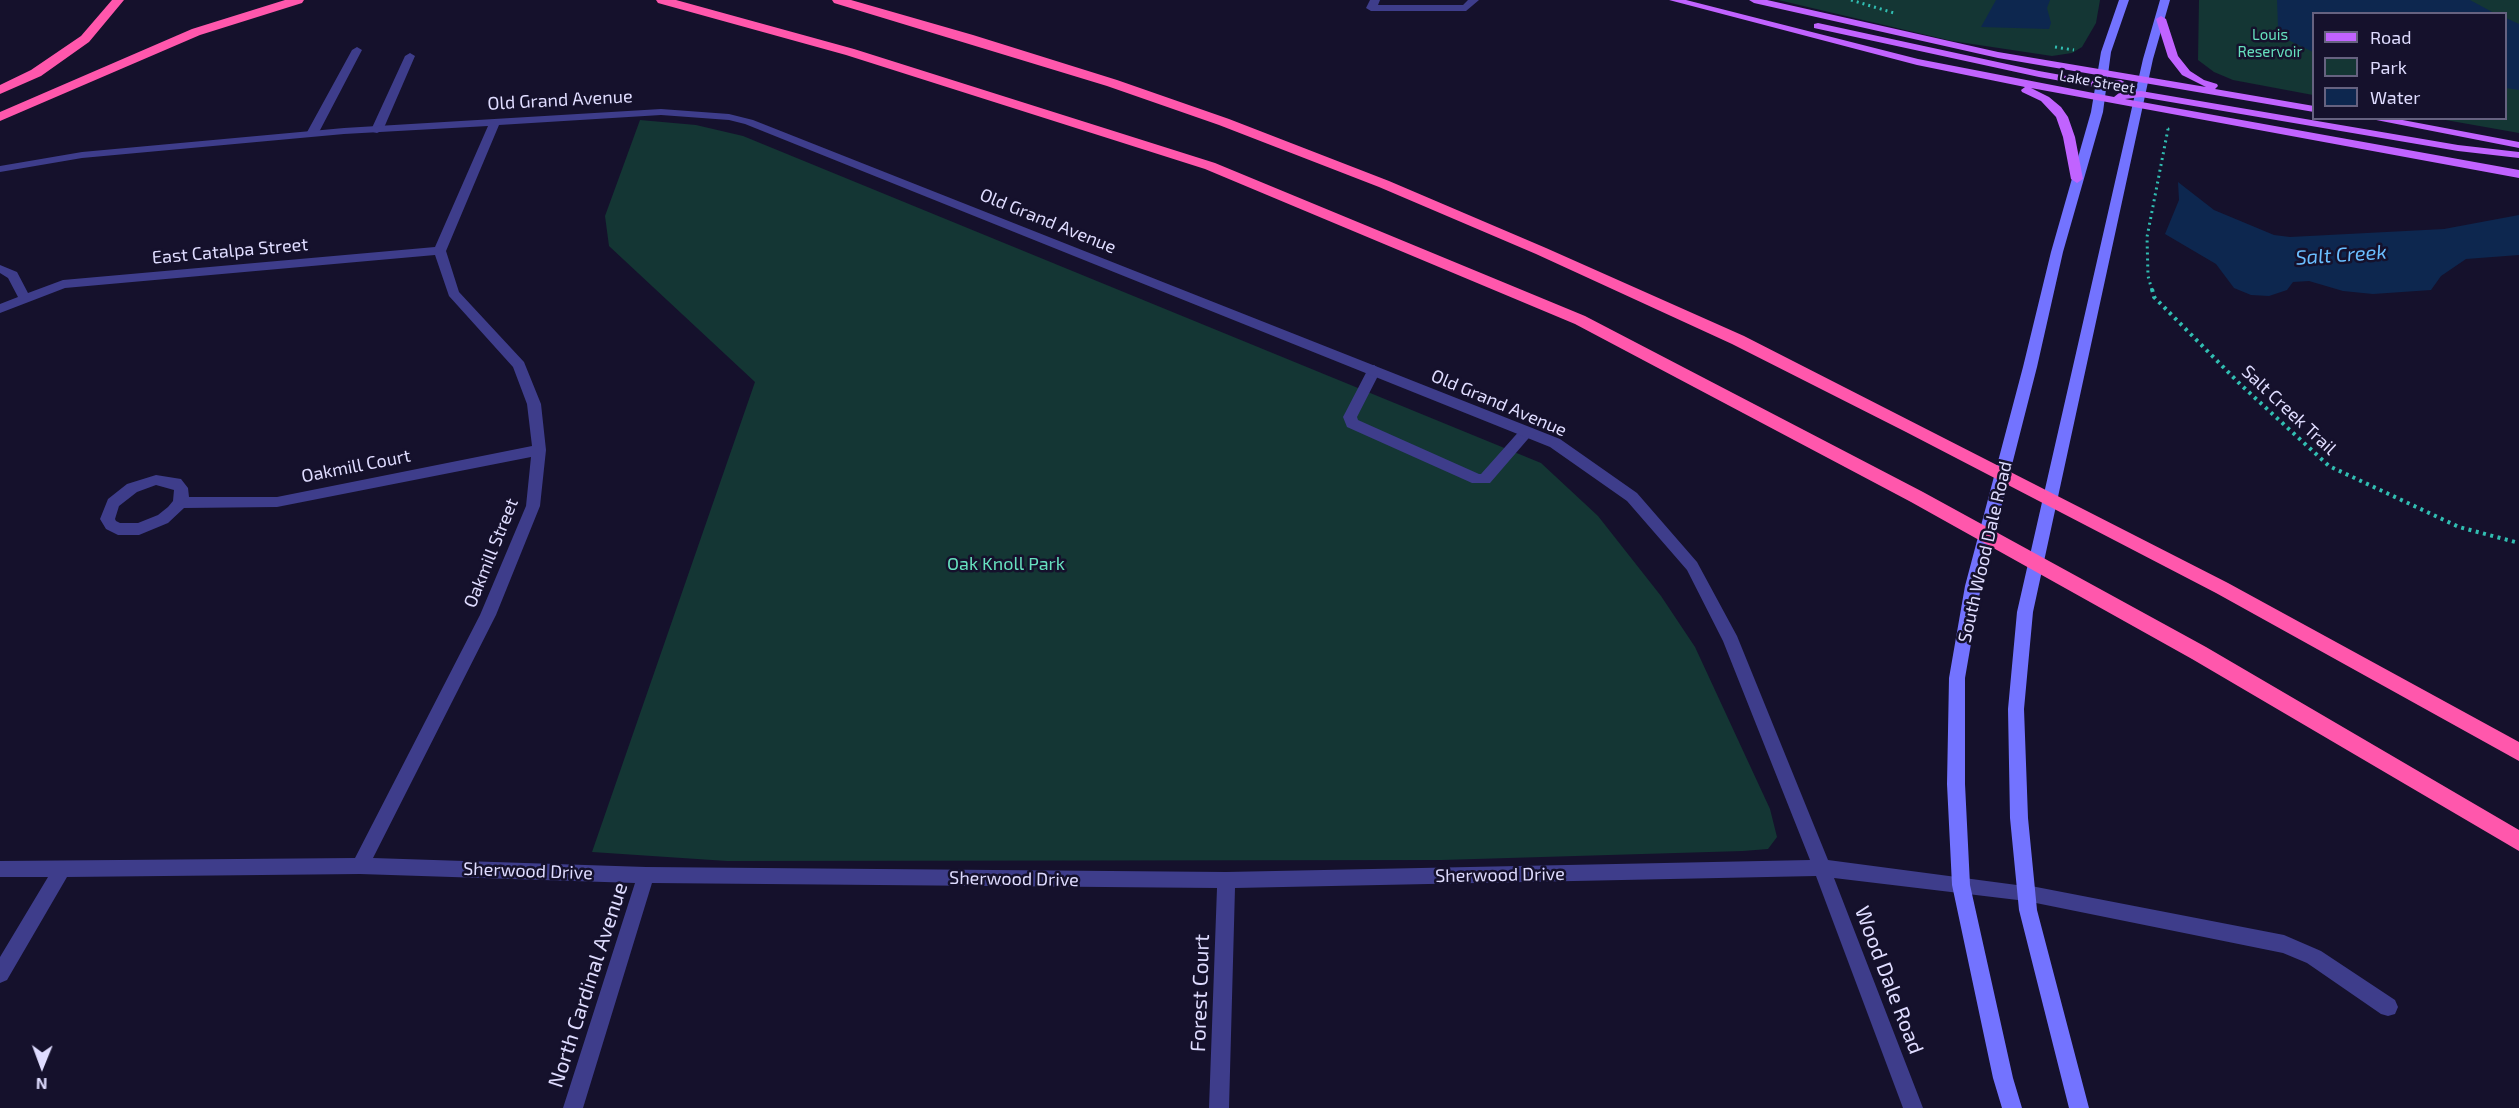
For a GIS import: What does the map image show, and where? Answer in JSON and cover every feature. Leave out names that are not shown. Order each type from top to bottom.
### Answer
[{"type":"highway","points":[[0,90],[36,73],[85,39],[118,0]]},
{"type":"highway","points":[[0,117],[196,32],[298,0]]},
{"type":"highway","points":[[663,0],[850,52],[1210,166],[1580,320],[1917,497],[2199,653],[2519,841]]},
{"type":"highway","points":[[838,0],[1112,83],[1224,122],[1384,184],[1541,251],[1738,340],[1912,428],[2222,588],[2519,752]]},
{"type":"main road","name":"Lake Street","points":[[1674,0],[1917,62],[1989,77],[2098,97],[2140,99],[2519,174]]},
{"type":"main road","points":[[1697,0],[1917,49],[2101,80]]},
{"type":"main road","name":"Lake Street","points":[[1754,0],[2101,80],[2145,81],[2312,109]]},
{"type":"main road","name":"South Wood Dale Road","points":[[2013,1108],[2003,1078],[1961,885],[1956,784],[1957,678],[1973,586],[2030,366],[2056,252],[2097,112],[2106,52],[2124,0]]},
{"type":"main road","points":[[2079,1108],[2053,1016],[2028,910],[2019,818],[2016,709],[2025,612],[2145,81],[2148,59],[2165,0]]},
{"type":"main road","points":[[2161,19],[2173,57],[2186,73],[2200,82],[2295,106]]},
{"type":"main road","points":[[1989,77],[2045,99],[2057,109],[2069,137],[2077,179]]},
{"type":"main road","points":[[2140,99],[2458,148],[2519,155]]},
{"type":"main road","points":[[2382,120],[2519,145]]},
{"type":"street","points":[[1375,0],[1371,8],[1470,4]]},
{"type":"street","points":[[312,134],[357,50]]},
{"type":"street","points":[[377,129],[410,56]]},
{"type":"street","name":"Old Grand Avenue","points":[[0,169],[82,155],[377,129],[670,112],[729,117],[749,122],[1555,443],[1632,497],[1692,566],[1731,641],[1822,868]]},
{"type":"street","points":[[440,251],[495,122]]},
{"type":"street","name":"East Catalpa Street","points":[[0,309],[63,284],[440,251]]},
{"type":"street","name":"Oakmill Street","points":[[360,866],[488,615],[533,506],[539,450],[534,404],[519,365],[453,293],[440,251]]},
{"type":"street","points":[[0,269],[13,275],[25,299]]},
{"type":"street","points":[[1374,370],[1350,417],[1352,423],[1477,479],[1485,479],[1527,432]]},
{"type":"street","name":"Oakmill Court","points":[[180,503],[277,502],[539,450]]},
{"type":"street","points":[[156,480],[176,483],[181,488],[180,503],[163,519],[140,529],[118,529],[107,519],[108,511],[121,495],[144,483],[156,480]]},
{"type":"street","name":"Sherwood Drive","points":[[0,869],[360,866],[646,875],[1226,880],[1822,868],[2026,893],[2284,944],[2314,957],[2388,1007]]},
{"type":"street","name":"Wood Dale Road","points":[[1822,868],[1913,1108]]},
{"type":"street","points":[[0,974],[63,869]]},
{"type":"street","name":"North Cardinal Avenue","points":[[573,1108],[646,875]]},
{"type":"street","name":"Forest Court","points":[[1219,1108],[1226,880]]},
{"type":"path","name":"Salt Creek Trail","points":[[2168,129],[2147,237],[2148,276],[2154,297],[2240,384],[2330,466],[2459,527],[2519,543]]},
{"type":"green space","points":[[1778,0],[2100,0],[2096,23],[2082,47],[2072,53],[2052,56],[1952,41]]},
{"type":"green space","name":"Louis Reservoir","points":[[2199,0],[2519,0],[2519,133],[2446,120],[2507,120],[2507,12],[2312,12],[2312,95],[2233,80],[2214,72],[2198,60]]},
{"type":"green space","name":"Oak Knoll Park","points":[[640,120],[696,125],[743,136],[1541,463],[1598,516],[1661,596],[1695,647],[1770,809],[1777,837],[1768,849],[1743,851],[1442,860],[727,861],[592,852],[755,382],[609,246],[605,216]]},
{"type":"water","points":[[1996,0],[2050,0],[2047,8],[2051,23],[2049,29],[1981,27]]},
{"type":"water","points":[[2277,0],[2470,0],[2492,12],[2312,12],[2312,52],[2286,39],[2278,27]]},
{"type":"water","points":[[2507,18],[2519,24],[2519,90],[2507,88]]},
{"type":"water","name":"Salt Creek","points":[[2178,182],[2214,210],[2274,235],[2290,237],[2444,229],[2519,215],[2519,255],[2466,259],[2441,276],[2431,290],[2373,294],[2343,291],[2309,281],[2293,282],[2287,290],[2269,296],[2251,295],[2234,288],[2216,264],[2165,234],[2179,200]]}]
